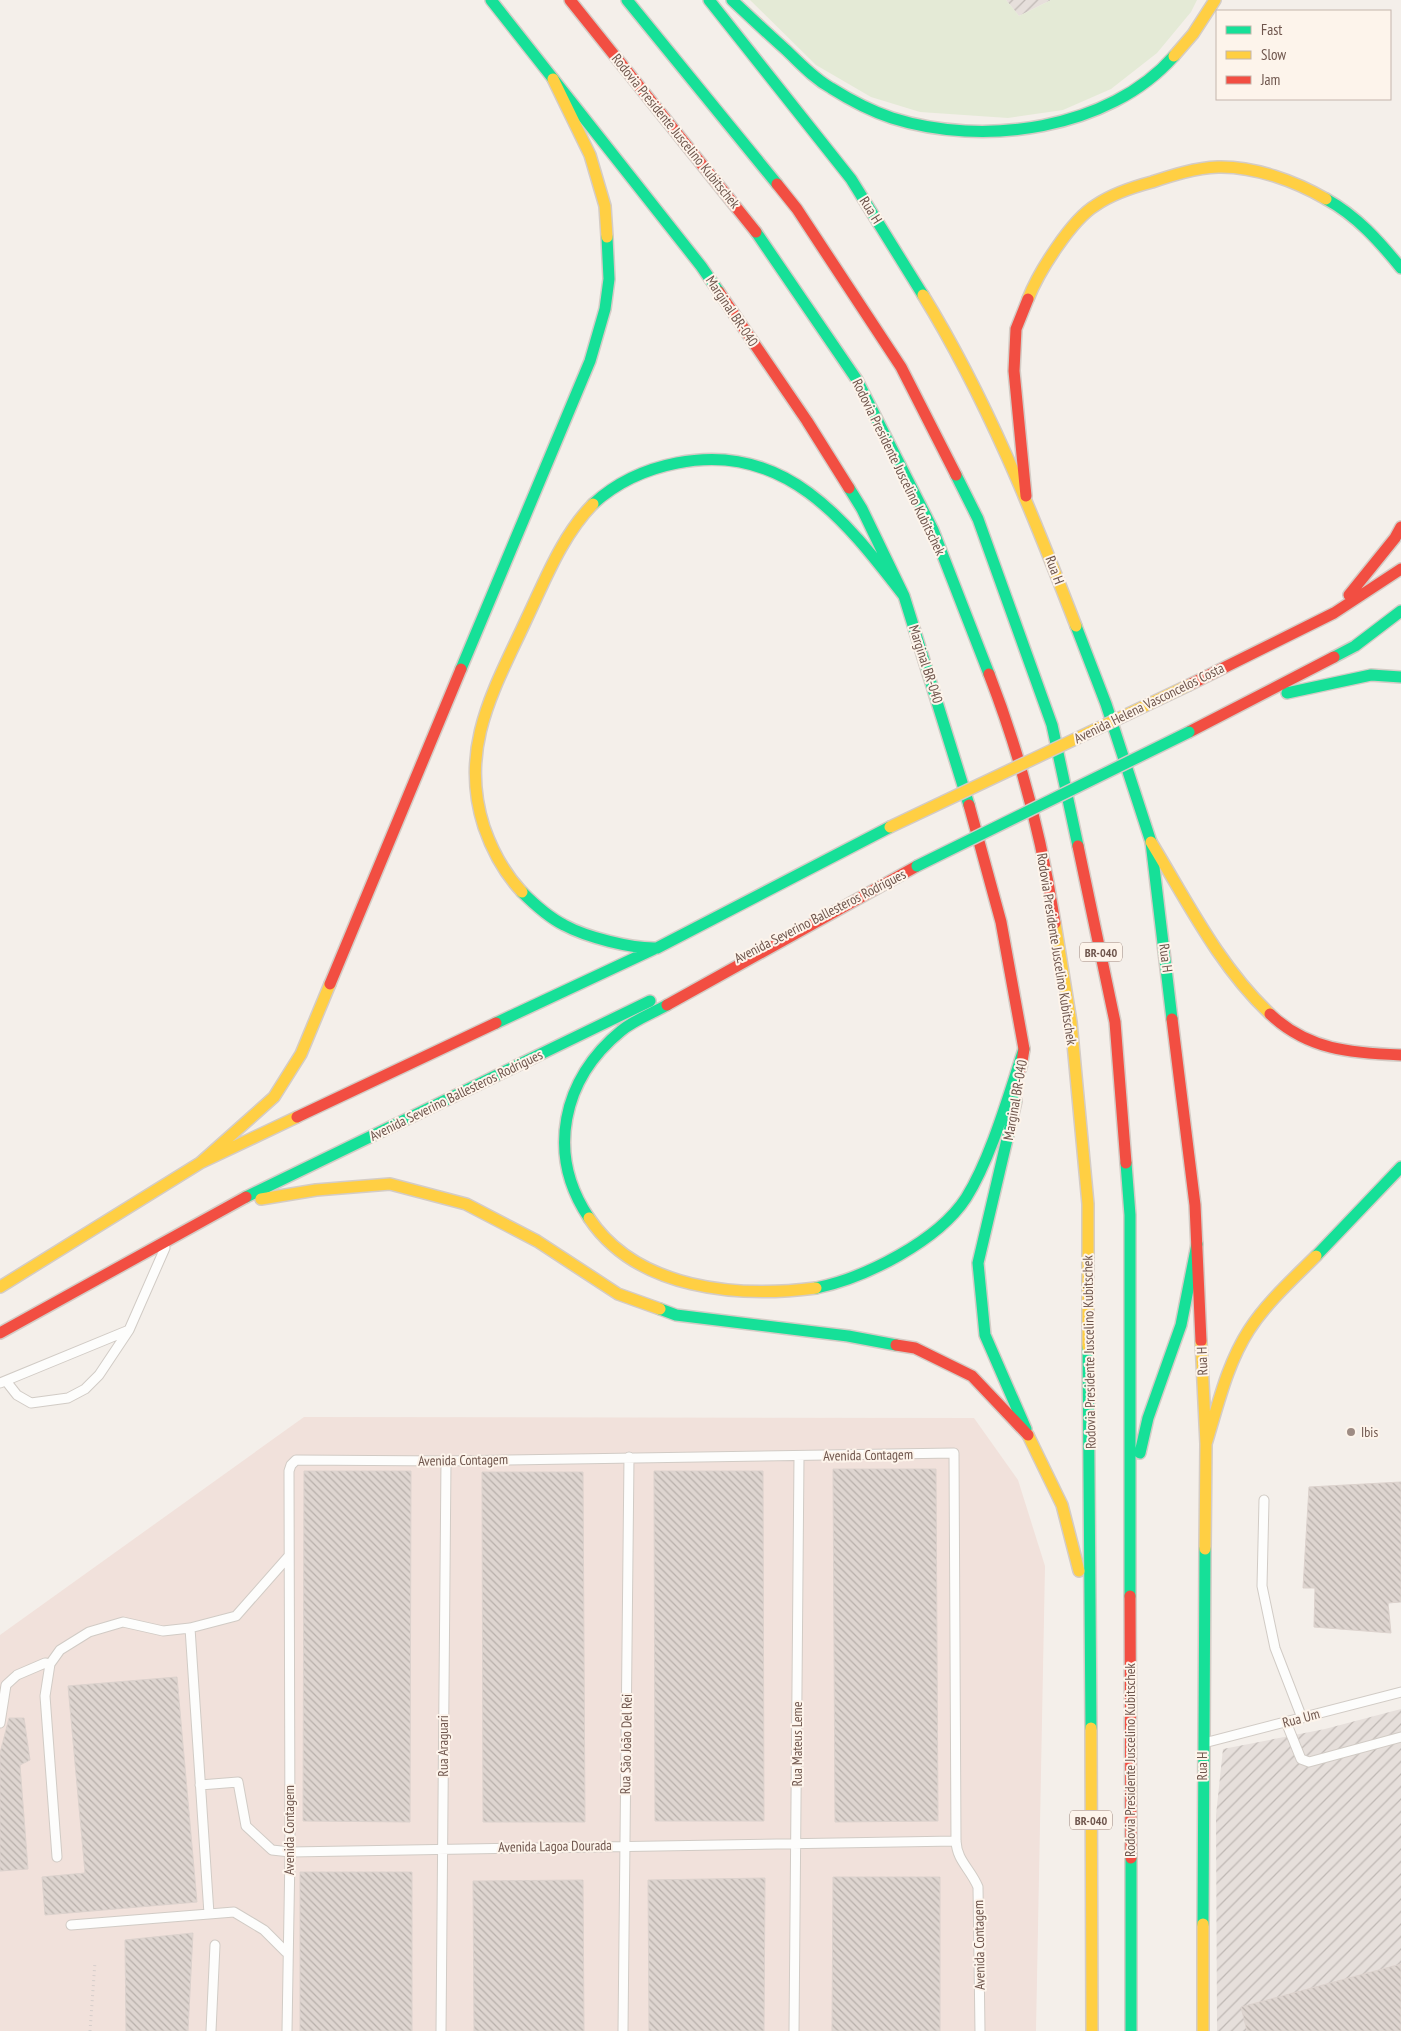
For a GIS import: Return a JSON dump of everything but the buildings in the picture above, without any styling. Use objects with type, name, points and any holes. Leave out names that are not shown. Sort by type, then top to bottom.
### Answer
[{"type":"main road","name":"Marginal BR-040","points":[[491,0],[701,266],[790,397],[862,509],[904,596],[959,767],[1002,922],[1024,1049],[1015,1109],[978,1263],[985,1335],[1028,1435]]},
{"type":"main road","name":"Rodovia Presidente Juscelino Kubitschek","points":[[570,0],[748,220],[858,380],[933,530],[1010,728],[1049,888],[1071,1022],[1088,1204],[1092,2031]]},
{"type":"main road","name":"Rodovia Presidente Juscelino Kubitschek","points":[[627,0],[796,209],[901,367],[978,519],[1052,725],[1115,1022],[1130,1215],[1130,2031]]},
{"type":"main road","name":"Rua H","points":[[709,0],[851,179],[951,341],[1026,496],[1106,704],[1151,842],[1195,1205],[1206,1444],[1202,1744],[1203,2031]]},
{"type":"main road","points":[[732,0],[818,80],[876,113],[927,127],[984,132],[1037,128],[1073,121],[1108,106],[1148,81],[1184,49],[1215,0]]},
{"type":"main road","points":[[200,1163],[274,1096],[301,1054],[590,361],[605,309],[609,280],[605,206],[590,154],[552,79]]},
{"type":"main road","points":[[1026,496],[1014,371],[1016,329],[1032,286],[1068,232],[1095,205],[1137,186],[1183,172],[1218,167],[1259,172],[1309,189],[1345,209],[1377,238],[1401,268]]},
{"type":"main road","points":[[654,949],[583,934],[559,923],[534,906],[509,878],[484,826],[476,786],[475,754],[500,679],[558,552],[575,525],[594,503],[622,482],[647,471],[674,463],[710,460],[745,462],[779,475],[809,492],[852,530],[904,596]]},
{"type":"main road","points":[[1334,613],[1395,538],[1401,527]]},
{"type":"main road","name":"Avenida Helena Vasconcelos Costa","points":[[654,949],[890,827],[1334,613],[1401,569]]},
{"type":"main road","points":[[1256,699],[1355,646],[1401,611]]},
{"type":"main road","points":[[1256,699],[1371,676],[1401,677]]},
{"type":"main road","name":"Avenida Severino Ballesteros Rodrigues","points":[[0,1333],[233,1203],[821,918],[917,866],[1256,699]]},
{"type":"main road","points":[[1151,842],[1214,944],[1258,1006],[1279,1024],[1304,1039],[1342,1050],[1401,1055]]},
{"type":"main road","points":[[821,918],[622,1030],[596,1056],[575,1089],[565,1124],[564,1152],[567,1179],[583,1210],[602,1236],[634,1260],[668,1277],[708,1287],[792,1292],[837,1284],[884,1264],[924,1239],[964,1201],[987,1154],[1024,1049]]},
{"type":"main road","points":[[0,1286],[200,1163],[654,949]]},
{"type":"main road","points":[[1206,1444],[1228,1371],[1249,1330],[1266,1308],[1401,1167]]},
{"type":"main road","points":[[233,1203],[316,1190],[390,1184],[466,1204],[537,1241],[618,1294],[676,1315],[848,1336],[916,1348],[972,1376],[1028,1435],[1062,1505],[1089,1609]]},
{"type":"main road","points":[[1129,1501],[1148,1418],[1181,1325],[1197,1244]]},
{"type":"lane","points":[[129,1330],[3,1382],[17,1396],[31,1403],[68,1398],[85,1389],[98,1375],[129,1330],[169,1238]]},
{"type":"lane","name":"Avenida Contagem","points":[[287,2031],[286,1952],[290,1852],[289,1471],[291,1465],[296,1460],[446,1461],[954,1453],[956,1841],[957,1855],[971,1870],[978,1887],[980,2031]]},
{"type":"lane","name":"Rua Mateus Leme","points":[[794,2031],[799,1456]]},
{"type":"lane","name":"Rua São João Del Rei","points":[[623,2031],[629,1457]]},
{"type":"lane","name":"Rua Araguari","points":[[441,2031],[446,1461]]},
{"type":"lane","points":[[1264,1500],[1262,1586],[1275,1648],[1302,1718]]},
{"type":"lane","points":[[57,1857],[45,1696],[50,1664],[60,1650],[89,1632],[123,1622],[163,1631],[190,1628],[236,1616],[288,1557]]},
{"type":"lane","points":[[190,1628],[209,1914]]},
{"type":"lane","points":[[0,1723],[6,1685],[17,1675],[46,1663],[50,1664]]},
{"type":"lane","name":"Rua Um","points":[[1202,1744],[1401,1692]]},
{"type":"lane","points":[[1286,1722],[1301,1759],[1309,1762],[1401,1737]]},
{"type":"lane","name":"Avenida Lagoa Dourada","points":[[200,1785],[238,1782],[246,1826],[272,1850],[290,1852],[956,1841]]},
{"type":"lane","points":[[70,1925],[234,1912],[264,1930],[286,1952]]},
{"type":"lane","points":[[211,2031],[215,1946]]},
{"type":"path","points":[[90,2031],[96,1962]]},
{"type":"shaded area","points":[[1006,0],[1051,0],[1019,16]]},
{"type":"shaded area","points":[[304,1417],[974,1418],[1018,1480],[1045,1566],[1036,2031],[0,2031],[0,1635]]},
{"type":"shaded area","points":[[1401,1709],[1401,2031],[1217,2031],[1216,1815],[1223,1749],[1325,1729]]},
{"type":"green space","points":[[750,0],[1006,0],[1019,16],[1051,0],[1197,0],[1191,12],[1157,53],[1111,89],[1063,110],[1008,118],[920,112],[871,97],[816,65]]},
{"type":"traffic: fast","points":[[491,0],[701,266],[719,292]]},
{"type":"traffic: fast","points":[[627,0],[777,184]]},
{"type":"traffic: fast","points":[[709,0],[851,179],[923,295]]},
{"type":"traffic: fast","points":[[732,0],[824,84],[876,112],[928,127],[965,131],[1004,131],[1043,126],[1080,116],[1115,101],[1147,81],[1174,56]]},
{"type":"traffic: fast","points":[[1326,199],[1358,221],[1401,268]]},
{"type":"traffic: fast","points":[[756,232],[857,380],[933,530],[989,674]]},
{"type":"traffic: fast","points":[[461,669],[590,361],[605,309],[609,279],[607,237]]},
{"type":"traffic: fast","points":[[593,504],[622,483],[643,473],[665,466],[715,459],[750,464],[781,476],[809,493],[835,515],[859,540],[904,596]]},
{"type":"traffic: fast","points":[[956,475],[978,519],[1052,725],[1078,846]]},
{"type":"traffic: fast","points":[[849,488],[862,509],[904,596],[969,805]]},
{"type":"traffic: fast","points":[[1334,657],[1355,646],[1401,611]]},
{"type":"traffic: fast","points":[[1076,626],[1106,704],[1151,842],[1172,1019]]},
{"type":"traffic: fast","points":[[1287,693],[1371,675],[1401,677]]},
{"type":"traffic: fast","points":[[917,866],[1189,732]]},
{"type":"traffic: fast","points":[[522,892],[558,922],[573,929],[597,938],[635,947],[657,948],[890,827]]},
{"type":"traffic: fast","points":[[496,1023],[654,949]]},
{"type":"traffic: fast","points":[[246,1197],[650,1001]]},
{"type":"traffic: fast","points":[[589,1218],[576,1194],[568,1169],[565,1143],[567,1118],[574,1094],[585,1071],[601,1050],[626,1027],[667,1005]]},
{"type":"traffic: fast","points":[[816,1288],[856,1276],[899,1255],[938,1229],[954,1214],[966,1198],[984,1164],[1024,1049]]},
{"type":"traffic: fast","points":[[1016,1101],[978,1263],[985,1335],[1026,1429]]},
{"type":"traffic: fast","points":[[1126,1163],[1130,1215],[1130,1596]]},
{"type":"traffic: fast","points":[[1316,1256],[1401,1167]]},
{"type":"traffic: fast","points":[[1140,1453],[1148,1418],[1181,1325],[1197,1244]]},
{"type":"traffic: fast","points":[[660,1309],[676,1315],[848,1336],[896,1345]]},
{"type":"traffic: fast","points":[[1088,1347],[1091,1728]]},
{"type":"traffic: fast","points":[[1203,1924],[1205,1549]]},
{"type":"traffic: fast","points":[[1131,1858],[1131,2031]]},
{"type":"traffic: slow","points":[[1174,56],[1193,34],[1215,0]]},
{"type":"traffic: slow","points":[[553,79],[590,155],[605,206],[607,237]]},
{"type":"traffic: slow","points":[[1028,299],[1047,262],[1076,222],[1102,201],[1130,189],[1193,170],[1232,167],[1274,176],[1301,186],[1326,199]]},
{"type":"traffic: slow","points":[[923,295],[946,334],[988,415],[1043,541],[1076,626]]},
{"type":"traffic: slow","points":[[522,892],[500,861],[484,827],[477,798],[475,770],[478,744],[492,694],[548,573],[572,530],[593,504]]},
{"type":"traffic: slow","points":[[890,827],[1189,685]]},
{"type":"traffic: slow","points":[[1151,842],[1219,954],[1270,1014]]},
{"type":"traffic: slow","points":[[1055,923],[1071,1022],[1088,1204],[1088,1347]]},
{"type":"traffic: slow","points":[[200,1163],[274,1097],[301,1054],[330,984]]},
{"type":"traffic: slow","points":[[0,1287],[200,1163],[297,1117]]},
{"type":"traffic: slow","points":[[261,1199],[316,1190],[390,1184],[466,1204],[537,1241],[618,1294],[660,1309]]},
{"type":"traffic: slow","points":[[589,1218],[609,1242],[634,1261],[661,1274],[691,1284],[754,1291],[786,1291],[816,1288]]},
{"type":"traffic: slow","points":[[1206,1444],[1224,1385],[1241,1343],[1264,1310],[1316,1256]]},
{"type":"traffic: slow","points":[[1201,1341],[1206,1444],[1205,1549]]},
{"type":"traffic: slow","points":[[1028,1435],[1062,1505],[1079,1571]]},
{"type":"traffic: slow","points":[[1091,1728],[1092,2031]]},
{"type":"traffic: slow","points":[[1203,1924],[1203,2031]]},
{"type":"traffic: jam","points":[[570,0],[756,232]]},
{"type":"traffic: jam","points":[[777,184],[797,209],[901,367],[956,475]]},
{"type":"traffic: jam","points":[[719,292],[807,421],[849,488]]},
{"type":"traffic: jam","points":[[1026,496],[1014,371],[1016,329],[1028,299]]},
{"type":"traffic: jam","points":[[1349,595],[1395,538],[1401,527]]},
{"type":"traffic: jam","points":[[1189,685],[1334,613],[1401,569]]},
{"type":"traffic: jam","points":[[1189,732],[1334,657]]},
{"type":"traffic: jam","points":[[330,984],[461,669]]},
{"type":"traffic: jam","points":[[989,674],[1011,735],[1029,797],[1044,860],[1055,923]]},
{"type":"traffic: jam","points":[[969,805],[1001,922],[1024,1049],[1021,1068]]},
{"type":"traffic: jam","points":[[1078,846],[1115,1022],[1126,1163]]},
{"type":"traffic: jam","points":[[667,1005],[917,866]]},
{"type":"traffic: jam","points":[[1270,1014],[1284,1026],[1315,1042],[1348,1051],[1401,1055]]},
{"type":"traffic: jam","points":[[1172,1019],[1195,1205],[1201,1341]]},
{"type":"traffic: jam","points":[[297,1117],[496,1023]]},
{"type":"traffic: jam","points":[[0,1333],[246,1197]]},
{"type":"traffic: jam","points":[[896,1345],[915,1348],[972,1376],[1028,1435]]},
{"type":"traffic: jam","points":[[1130,1596],[1131,1858]]},
{"type":"place","name":"Ibis","points":[[1351,1432]]}]
